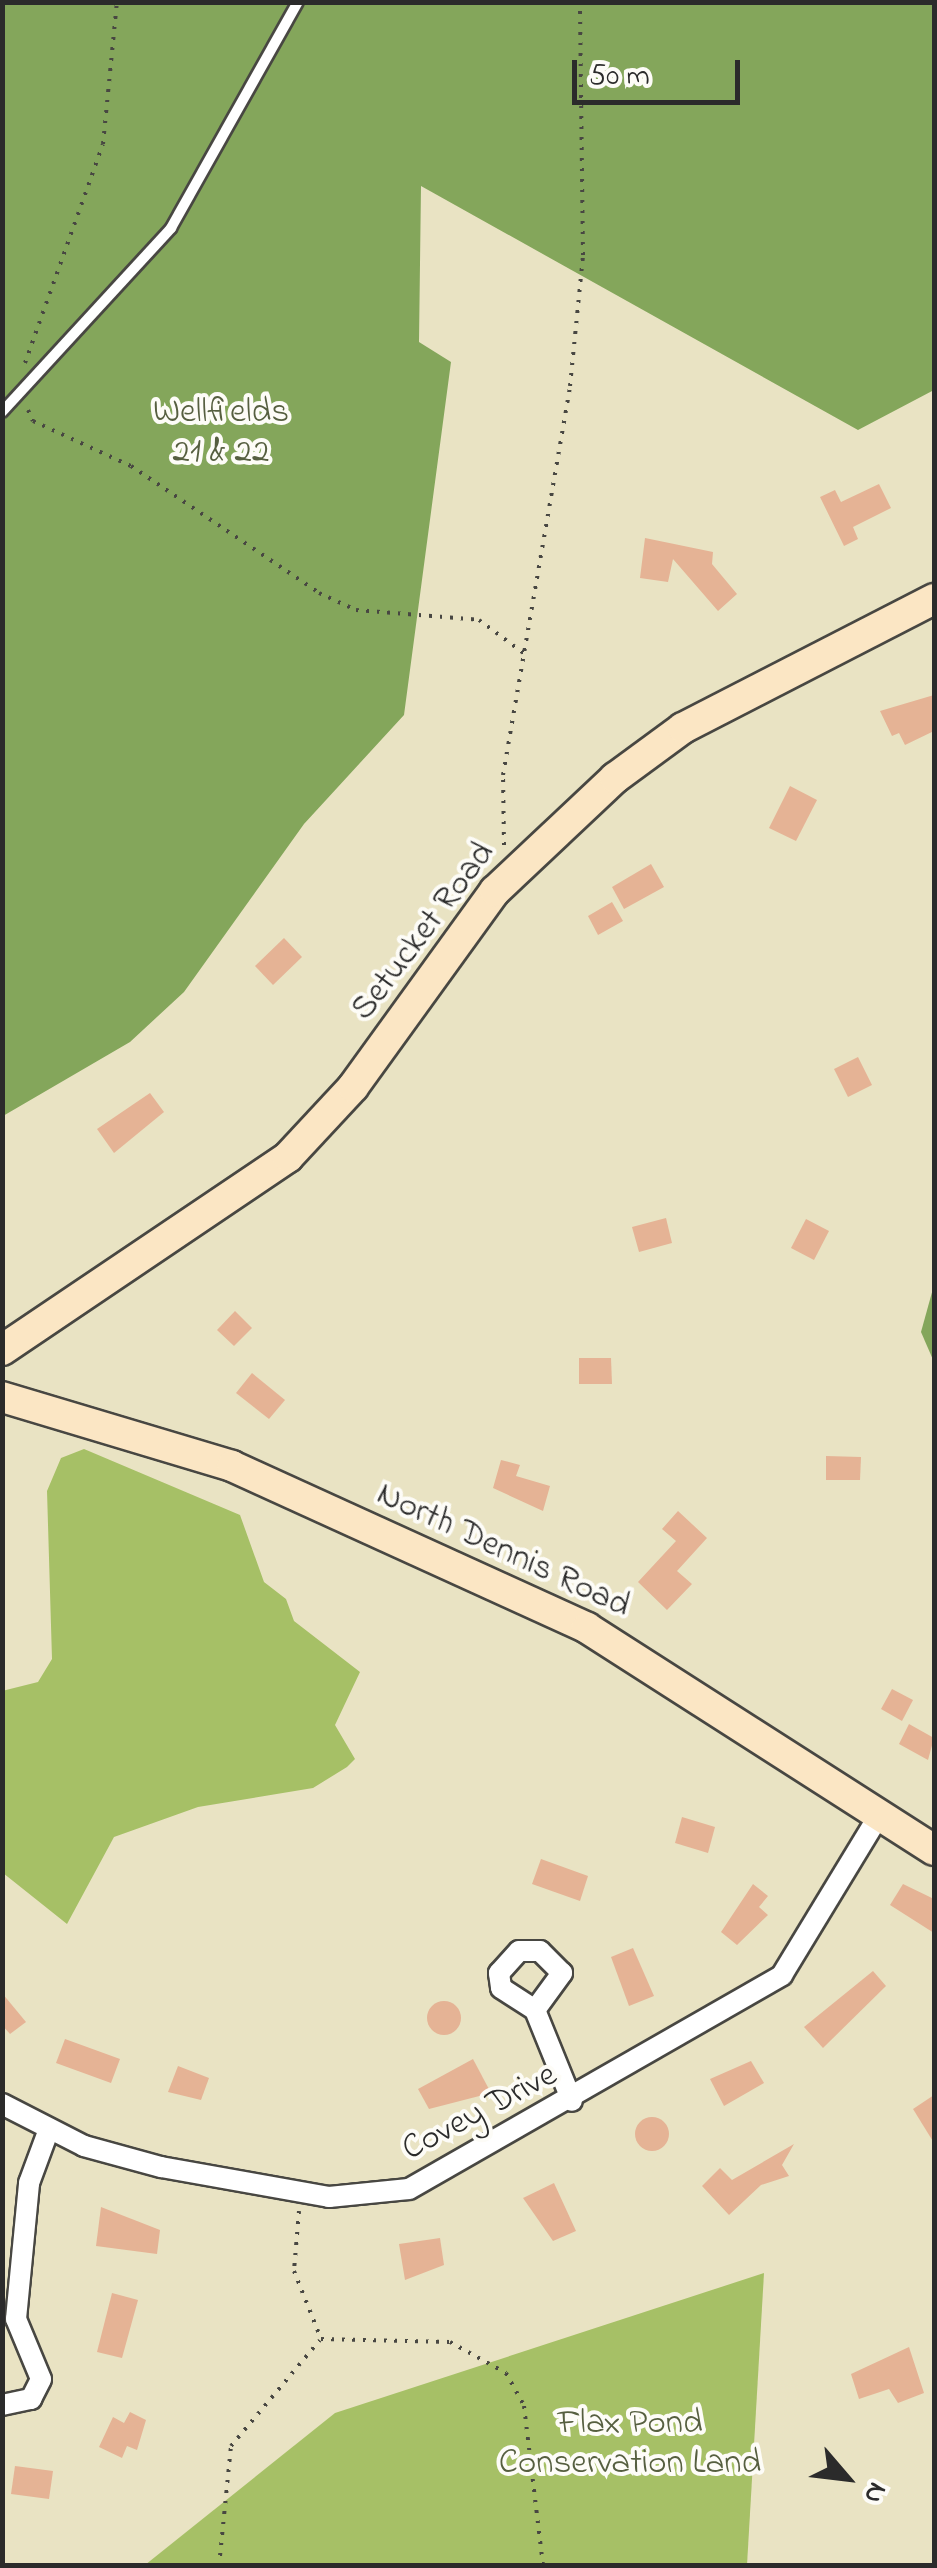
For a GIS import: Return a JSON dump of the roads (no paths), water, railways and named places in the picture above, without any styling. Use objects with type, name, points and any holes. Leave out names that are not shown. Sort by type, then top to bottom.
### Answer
[{"type":"main road","name":"Setucket Road","points":[[2,1350],[288,1157],[360,1078],[512,873],[684,728],[934,600]]},
{"type":"main road","name":"North Dennis Road","points":[[2,1398],[232,1466],[586,1628],[934,1850]]},
{"type":"street","name":"Covey Drive","points":[[2,2104],[116,2158],[302,2193],[409,2189],[572,2101],[782,1976],[880,1814]]},
{"type":"street","points":[[535,2010],[572,2101]]},
{"type":"street","points":[[2,2405],[30,2399],[42,2379],[9,2337],[29,2183],[49,2129]]},
{"type":"lane","points":[[2,412],[171,228],[298,2]]},
{"type":"park label","name":"Wellfields 21 & 22","points":[[221,433]]},
{"type":"park label","name":"Flax Pond Conservation Land","points":[[630,2444]]}]
